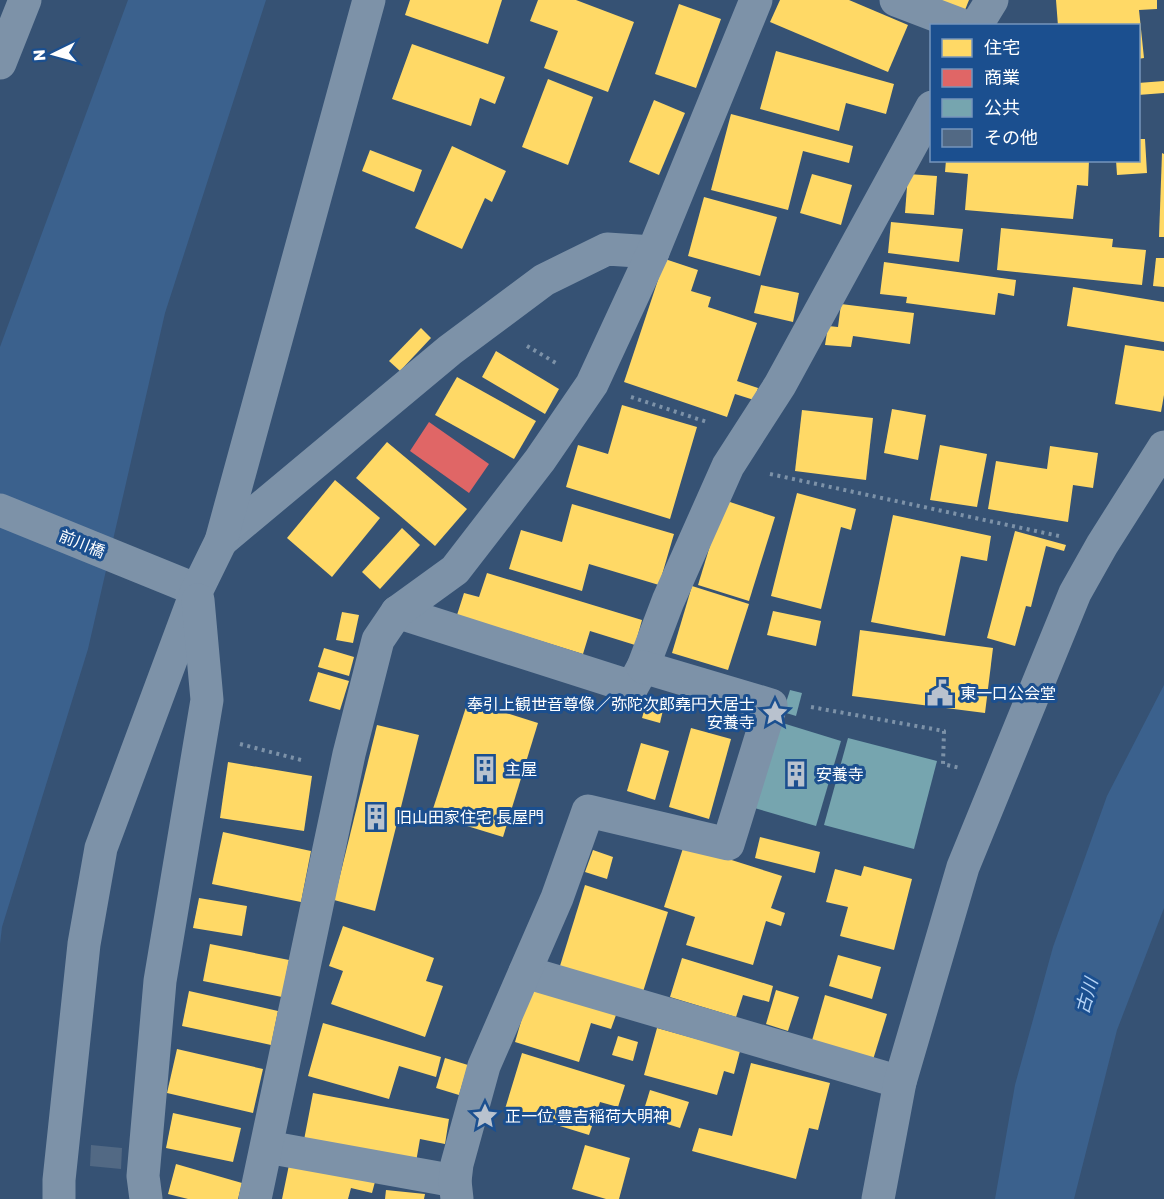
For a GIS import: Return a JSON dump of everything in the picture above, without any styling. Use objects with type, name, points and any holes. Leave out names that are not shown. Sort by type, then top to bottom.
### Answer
[{"type":"street","points":[[0,63],[25,0]]},
{"type":"street","points":[[59,1199],[59,1180],[84,944],[101,848],[197,590],[220,541],[369,0]]},
{"type":"street","points":[[255,1199],[349,754],[378,640],[396,612],[455,570],[540,460],[592,384],[653,252],[756,0]]},
{"type":"street","points":[[896,0],[959,24]]},
{"type":"street","points":[[977,24],[992,0]]},
{"type":"street","points":[[638,677],[668,601],[728,466],[780,385],[930,111]]},
{"type":"street","points":[[220,541],[450,350],[544,280],[607,249],[653,252]]},
{"type":"street","points":[[878,1199],[900,1082],[963,867],[1076,593],[1102,545],[1164,447]]},
{"type":"street","name":"前川橋","points":[[0,510],[197,590]]},
{"type":"street","points":[[146,1199],[143,1176],[160,981],[207,700],[197,590]]},
{"type":"street","points":[[267,1147],[456,1190],[456,1164],[484,1066],[557,898],[588,811],[728,844],[771,705],[638,677],[396,612]]},
{"type":"street","points":[[525,972],[900,1082]]},
{"type":"path","points":[[728,466],[1102,545]]},
{"type":"path","points":[[810,707],[944,731],[944,747]]},
{"type":"path","points":[[282,756],[299,760]]},
{"type":"water","points":[[128,0],[266,0],[165,313],[88,649],[2,927],[0,944],[0,347]]},
{"type":"water","name":"古川","points":[[1164,685],[1164,908],[1117,1030],[1074,1199],[995,1199],[1015,1085],[1053,947],[1107,796]]},
{"type":"building: 住宅","points":[[410,0],[502,0],[488,44],[405,15]]},
{"type":"building: 住宅","points":[[538,0],[576,0],[634,22],[608,92],[544,68],[558,31],[530,21]]},
{"type":"building: 住宅","points":[[780,0],[849,0],[908,25],[888,72],[770,22]]},
{"type":"building: 住宅","points":[[925,0],[969,0],[963,15]]},
{"type":"building: 住宅","points":[[1056,0],[1157,0],[1157,9],[1139,10],[1144,58],[1140,59],[1140,24],[1058,24]]},
{"type":"building: 住宅","points":[[679,4],[721,19],[696,88],[655,74]]},
{"type":"building: 住宅","points":[[412,44],[505,77],[495,104],[480,98],[471,126],[392,99]]},
{"type":"building: 住宅","points":[[776,51],[894,84],[886,114],[846,103],[839,131],[760,109]]},
{"type":"building: 住宅","points":[[548,79],[593,97],[568,165],[522,147]]},
{"type":"building: 住宅","points":[[1164,81],[1164,93],[1140,95],[1140,83]]},
{"type":"building: 住宅","points":[[654,100],[685,113],[659,175],[629,162]]},
{"type":"building: 住宅","points":[[731,114],[853,146],[849,163],[803,151],[788,210],[711,190]]},
{"type":"building: 住宅","points":[[1140,139],[1145,139],[1147,173],[1117,175],[1116,162],[1140,162]]},
{"type":"building: 住宅","points":[[452,146],[506,171],[492,202],[485,198],[462,249],[415,228]]},
{"type":"building: 住宅","points":[[370,150],[422,170],[414,192],[362,171]]},
{"type":"building: 住宅","points":[[1162,153],[1164,154],[1164,237],[1159,237]]},
{"type":"building: 住宅","points":[[946,162],[1089,162],[1088,186],[1077,185],[1073,219],[965,210],[968,174],[945,172]]},
{"type":"building: 住宅","points":[[812,174],[852,185],[841,225],[800,213]]},
{"type":"building: 住宅","points":[[908,174],[937,176],[934,215],[905,213]]},
{"type":"building: 住宅","points":[[704,197],[777,217],[760,276],[688,256]]},
{"type":"building: 住宅","points":[[891,222],[963,229],[959,262],[888,253]]},
{"type":"building: 住宅","points":[[1001,228],[1113,239],[1112,247],[1146,250],[1142,285],[997,270]]},
{"type":"building: 住宅","points":[[1156,258],[1164,258],[1164,287],[1153,286]]},
{"type":"building: 住宅","points":[[665,259],[698,270],[691,291],[711,297],[708,307],[757,323],[737,381],[758,388],[754,400],[735,394],[727,417],[624,382]]},
{"type":"building: 住宅","points":[[884,262],[1016,280],[1014,296],[998,293],[995,315],[906,303],[907,297],[880,294]]},
{"type":"building: 住宅","points":[[761,285],[799,293],[793,322],[754,313]]},
{"type":"building: 住宅","points":[[1073,287],[1164,302],[1164,342],[1067,326]]},
{"type":"building: 住宅","points":[[841,304],[914,313],[910,344],[853,336],[851,347],[825,345],[828,326],[838,327]]},
{"type":"building: 住宅","points":[[421,328],[431,338],[400,371],[389,361]]},
{"type":"building: 住宅","points":[[1125,345],[1164,351],[1164,395],[1161,412],[1115,404]]},
{"type":"building: 住宅","points":[[496,351],[559,389],[545,414],[482,377]]},
{"type":"building: 住宅","points":[[457,377],[536,421],[514,459],[435,415]]},
{"type":"building: 住宅","points":[[622,405],[697,427],[670,519],[566,487],[578,445],[608,454]]},
{"type":"building: 住宅","points":[[892,409],[926,415],[918,460],[884,453]]},
{"type":"building: 住宅","points":[[802,410],[873,418],[866,480],[795,471]]},
{"type":"building: 住宅","points":[[387,442],[467,509],[435,546],[356,478]]},
{"type":"building: 住宅","points":[[940,445],[987,454],[977,507],[930,500]]},
{"type":"building: 住宅","points":[[1050,446],[1098,453],[1093,488],[1073,485],[1068,522],[988,509],[996,461],[1047,469]]},
{"type":"building: 住宅","points":[[335,480],[380,518],[332,577],[287,538]]},
{"type":"building: 住宅","points":[[797,493],[856,509],[851,530],[841,527],[821,609],[771,596]]},
{"type":"building: 住宅","points":[[724,500],[775,517],[749,601],[698,585]]},
{"type":"building: 住宅","points":[[572,504],[674,534],[659,585],[589,564],[582,591],[509,569],[521,530],[562,542]]},
{"type":"building: 住宅","points":[[893,515],[991,536],[987,561],[961,556],[945,636],[871,622]]},
{"type":"building: 住宅","points":[[402,528],[420,545],[380,589],[362,572]]},
{"type":"building: 住宅","points":[[1015,531],[1066,545],[1064,551],[1046,546],[1031,607],[1026,606],[1015,646],[987,638]]},
{"type":"building: 住宅","points":[[487,573],[642,620],[635,645],[590,631],[583,654],[457,615],[464,593],[479,597]]},
{"type":"building: 住宅","points":[[692,586],[749,604],[728,670],[672,653]]},
{"type":"building: 住宅","points":[[773,611],[821,621],[816,646],[767,635]]},
{"type":"building: 住宅","points":[[342,612],[359,615],[353,643],[336,640]]},
{"type":"building: 住宅","points":[[860,630],[993,648],[985,713],[852,696]]},
{"type":"building: 住宅","points":[[324,648],[354,657],[349,676],[318,667]]},
{"type":"building: 住宅","points":[[318,672],[349,681],[340,710],[309,701]]},
{"type":"building: 住宅","name":"主屋","points":[[468,701],[538,723],[503,837],[431,815]]},
{"type":"building: 住宅","points":[[646,704],[663,710],[660,723],[642,718]]},
{"type":"building: 住宅","name":"旧山田家住宅 長屋門","points":[[377,725],[419,735],[375,911],[334,900]]},
{"type":"building: 住宅","points":[[691,728],[731,739],[709,819],[669,807]]},
{"type":"building: 住宅","points":[[641,743],[669,751],[655,800],[627,791]]},
{"type":"building: 住宅","points":[[228,762],[312,776],[304,831],[220,818]]},
{"type":"building: 住宅","points":[[223,832],[311,851],[301,902],[212,884]]},
{"type":"building: 住宅","points":[[760,837],[820,852],[815,873],[755,858]]},
{"type":"building: 住宅","points":[[684,845],[782,876],[771,908],[785,913],[781,926],[766,921],[753,965],[686,945],[695,917],[664,907]]},
{"type":"building: 住宅","points":[[593,850],[613,857],[607,879],[585,872]]},
{"type":"building: 住宅","points":[[864,866],[912,879],[894,950],[840,936],[848,907],[826,902],[835,869],[861,876]]},
{"type":"building: 住宅","points":[[585,885],[668,912],[642,995],[559,969]]},
{"type":"building: 住宅","points":[[199,898],[247,906],[242,936],[193,928]]},
{"type":"building: 住宅","points":[[343,926],[434,958],[426,981],[443,986],[425,1037],[331,1004],[343,971],[329,966]]},
{"type":"building: 住宅","points":[[210,944],[289,960],[282,997],[203,981]]},
{"type":"building: 住宅","points":[[838,955],[881,967],[872,999],[829,986]]},
{"type":"building: 住宅","points":[[682,958],[773,986],[769,1002],[743,995],[736,1017],[670,997]]},
{"type":"building: 住宅","points":[[531,988],[616,1015],[611,1029],[591,1023],[579,1062],[515,1042]]},
{"type":"building: 住宅","points":[[776,990],[799,997],[788,1031],[766,1024]]},
{"type":"building: 住宅","points":[[189,991],[278,1011],[271,1045],[182,1026]]},
{"type":"building: 住宅","points":[[825,995],[887,1014],[872,1063],[811,1044]]},
{"type":"building: 住宅","points":[[323,1023],[441,1057],[436,1077],[399,1066],[389,1099],[308,1076]]},
{"type":"building: 住宅","points":[[657,1028],[740,1051],[734,1074],[724,1071],[717,1095],[644,1075]]},
{"type":"building: 住宅","points":[[618,1036],[638,1042],[633,1061],[612,1055]]},
{"type":"building: 住宅","points":[[177,1049],[263,1069],[253,1113],[167,1093]]},
{"type":"building: 住宅","points":[[522,1053],[625,1085],[618,1107],[600,1102],[589,1135],[505,1109]]},
{"type":"building: 住宅","points":[[445,1058],[468,1065],[459,1095],[436,1088]]},
{"type":"building: 住宅","points":[[751,1063],[830,1083],[818,1130],[809,1128],[796,1179],[692,1151],[699,1128],[732,1136]]},
{"type":"building: 住宅","points":[[650,1090],[689,1102],[680,1128],[642,1116]]},
{"type":"building: 住宅","points":[[313,1093],[449,1119],[445,1144],[420,1139],[416,1162],[304,1140]]},
{"type":"building: 住宅","points":[[173,1113],[241,1128],[233,1162],[166,1148]]},
{"type":"building: 住宅","points":[[585,1145],[630,1158],[619,1199],[606,1199],[572,1189]]},
{"type":"building: 住宅","points":[[290,1160],[376,1178],[372,1193],[351,1188],[348,1199],[282,1199]]},
{"type":"building: 住宅","points":[[176,1164],[242,1183],[238,1199],[188,1199],[168,1194]]},
{"type":"building: 住宅","points":[[386,1190],[425,1194],[424,1199],[385,1199]]},
{"type":"building: 商業","points":[[429,422],[489,464],[469,493],[410,451]]},
{"type":"building: 公共","points":[[790,690],[802,693],[796,716],[783,712]]},
{"type":"building: 公共","name":"安養寺","points":[[776,721],[841,741],[816,826],[751,807]]},
{"type":"building: 公共","points":[[848,738],[937,761],[914,849],[824,825]]},
{"type":"building: その他","points":[[91,1145],[122,1148],[121,1169],[90,1166]]},
{"type":"place","name":"東一口公会堂","points":[[940,693]]},
{"type":"place","name":"奉引上観世音尊像／弥陀次郎堯円大居士 安養寺","points":[[775,713]]},
{"type":"place","name":"主屋","points":[[485,769]]},
{"type":"place","name":"安養寺","points":[[796,774]]},
{"type":"place","name":"旧山田家住宅 長屋門","points":[[376,817]]},
{"type":"place","name":"正一位 豊吉稲荷大明神","points":[[485,1116]]}]
